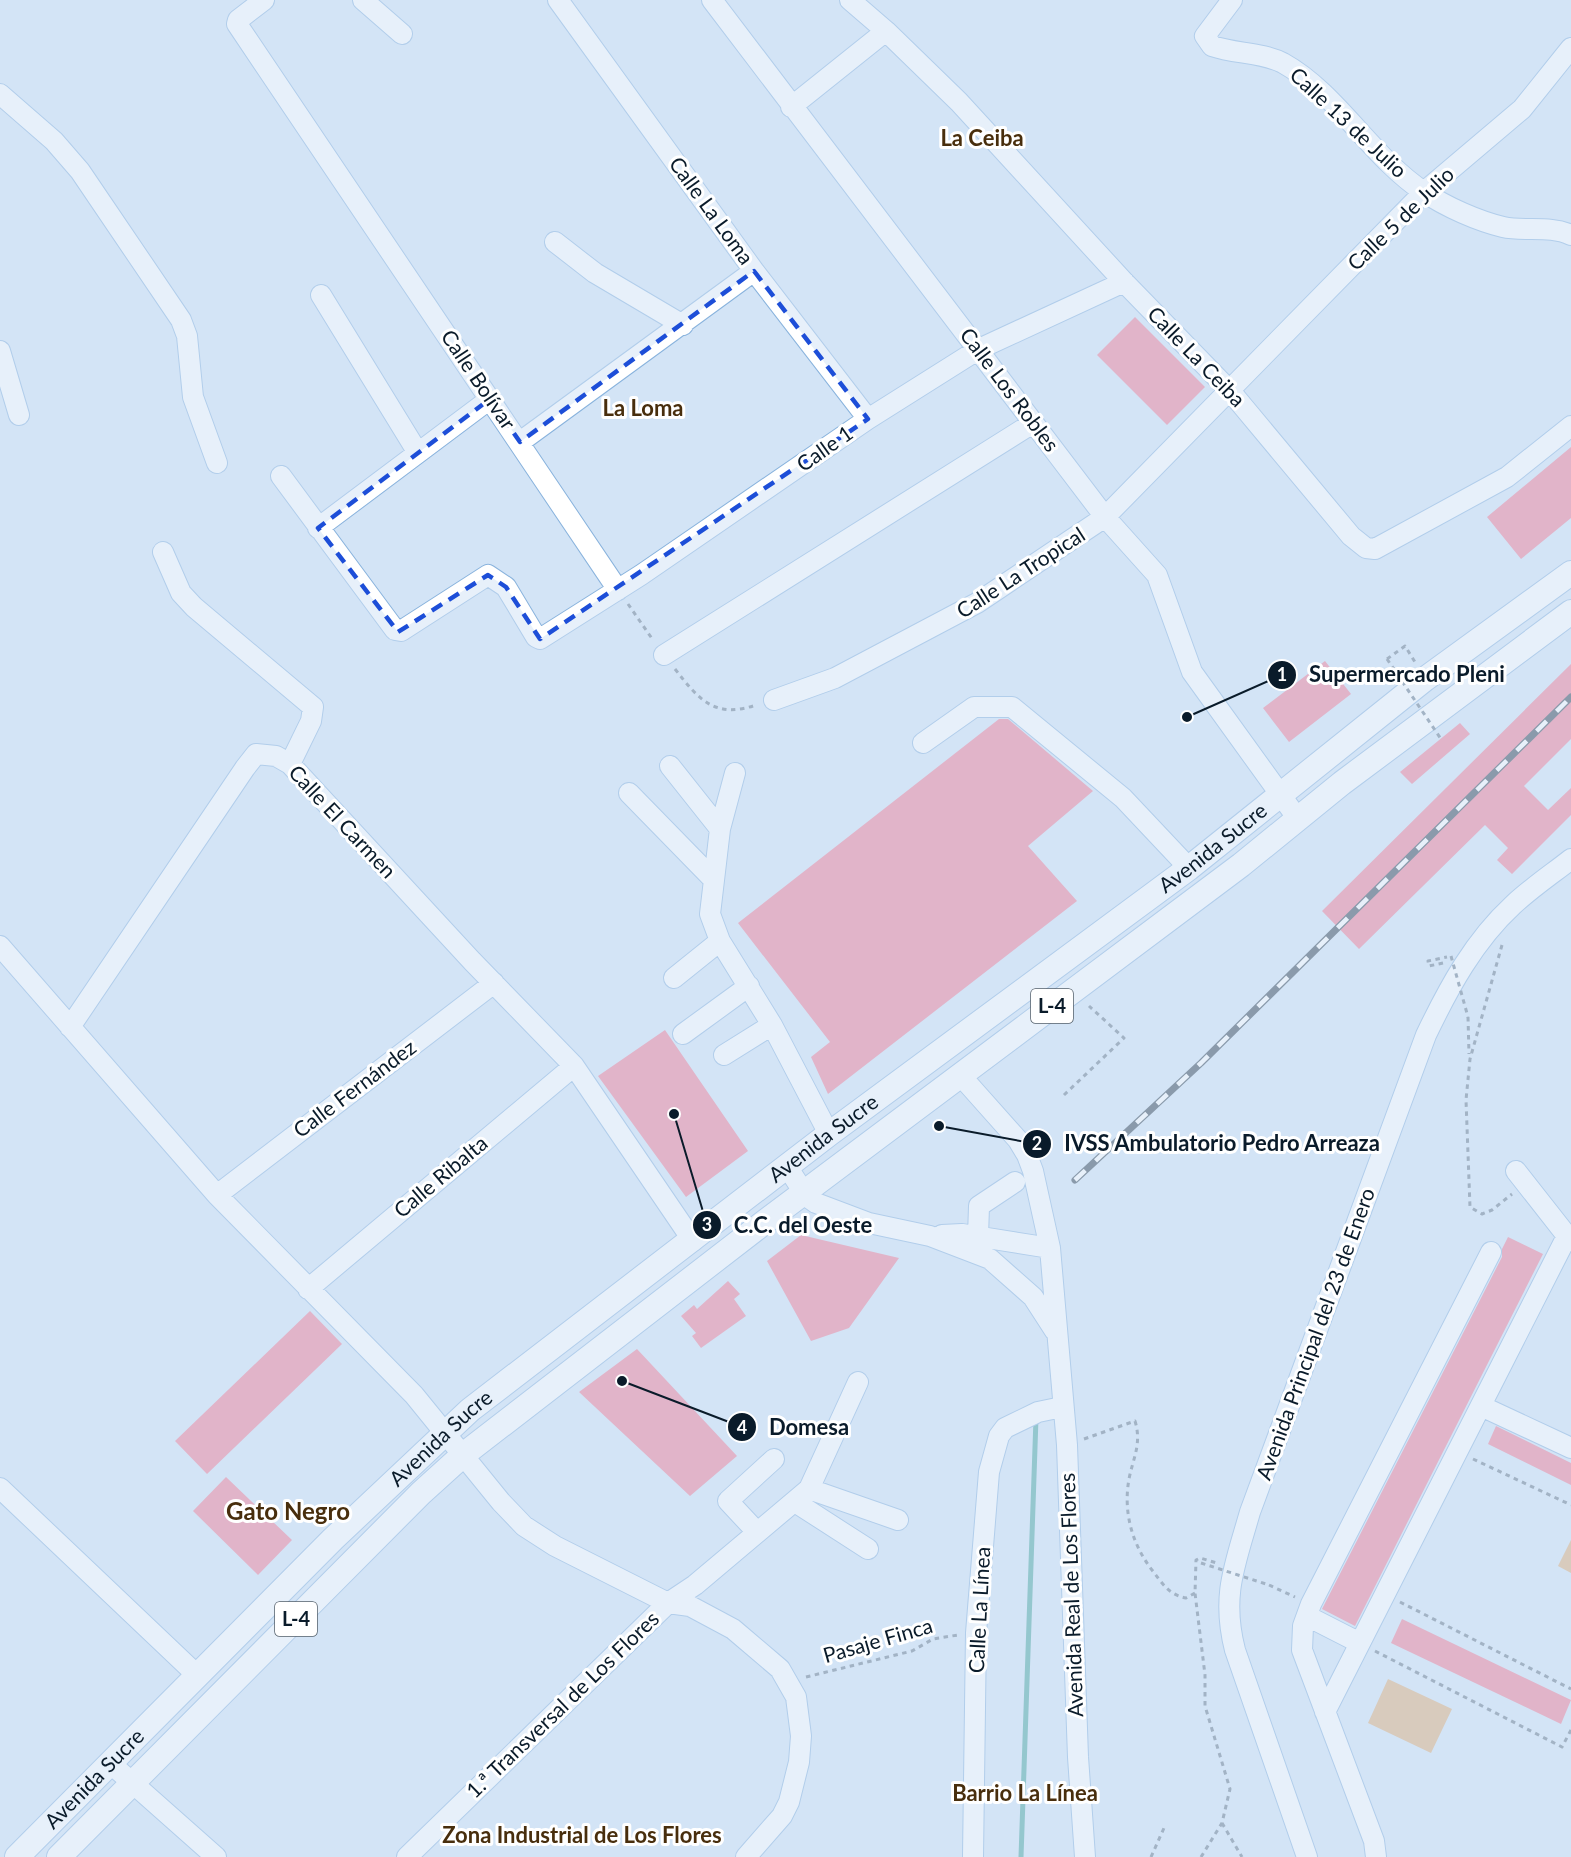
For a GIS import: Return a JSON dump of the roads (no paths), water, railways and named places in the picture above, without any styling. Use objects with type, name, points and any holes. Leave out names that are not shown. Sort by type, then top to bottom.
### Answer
[{"type":"main road","name":"Avenida Sucre","points":[[17,1857],[443,1433],[829,1134],[1189,868],[1425,678],[1571,573]]},
{"type":"main road","name":"Avenida Sucre","points":[[59,1857],[421,1493],[463,1455],[804,1192],[961,1076],[1571,612]]},
{"type":"street","name":"Calle Bolívar","points":[[264,0],[238,20],[237,24],[618,590]]},
{"type":"street","points":[[363,0],[402,34]]},
{"type":"street","name":"Calle La Loma","points":[[558,0],[754,271],[868,419]]},
{"type":"street","name":"Calle Los Robles","points":[[712,0],[791,107],[979,349],[1105,517],[1157,575],[1192,672],[1298,819]]},
{"type":"street","name":"Calle La Ceiba","points":[[850,0],[886,31],[959,102],[1124,282],[1231,392],[1351,536],[1366,548],[1375,549],[1508,477],[1571,426]]},
{"type":"street","name":"Calle 13 de Julio","points":[[1232,0],[1205,36],[1208,43],[1221,49],[1271,58],[1285,64],[1319,90],[1370,147],[1424,192],[1477,218],[1503,227],[1547,229],[1571,234]]},
{"type":"street","points":[[791,107],[886,31]]},
{"type":"street","name":"Calle 5 de Julio","points":[[1231,392],[1424,192],[1522,109],[1567,61]]},
{"type":"street","points":[[0,94],[54,141],[80,171],[181,320],[187,336],[193,397],[217,463]]},
{"type":"street","points":[[555,242],[595,273],[683,325]]},
{"type":"street","points":[[520,442],[754,271]]},
{"type":"street","name":"Calle 1","points":[[318,528],[398,632],[488,575],[506,587],[540,639],[618,590],[868,419],[979,349],[1124,282]]},
{"type":"street","points":[[321,295],[418,453]]},
{"type":"street","points":[[0,351],[19,414]]},
{"type":"street","name":"Calle La Tropical","points":[[774,700],[835,678],[977,603],[1105,517],[1231,392]]},
{"type":"street","points":[[281,476],[318,528],[490,399]]},
{"type":"street","points":[[664,656],[1033,423]]},
{"type":"street","points":[[163,552],[182,592],[194,607],[313,707],[311,721],[290,764]]},
{"type":"street","points":[[923,743],[974,706],[1012,707],[1123,798],[1189,868]]},
{"type":"street","name":"Calle El Carmen","points":[[70,1027],[256,754],[276,756],[290,764],[574,1066],[693,1241]]},
{"type":"street","points":[[670,766],[720,829]]},
{"type":"street","points":[[735,773],[720,829],[710,914],[720,941],[772,1025],[829,1134]]},
{"type":"street","points":[[629,793],[714,880]]},
{"type":"street","name":"Avenida Principal del 23 de Enero","points":[[1307,1857],[1244,1678],[1229,1625],[1229,1585],[1250,1512],[1426,1035],[1447,990],[1494,924],[1514,903],[1571,859]]},
{"type":"street","points":[[674,978],[720,941]]},
{"type":"street","points":[[0,946],[217,1195],[414,1395],[443,1433],[524,1526],[540,1537],[668,1603],[690,1606],[733,1629],[764,1653],[790,1682],[799,1713],[799,1762],[795,1782],[782,1816],[746,1857]]},
{"type":"street","name":"Calle Fernández","points":[[217,1195],[494,983]]},
{"type":"street","points":[[683,1034],[749,986]]},
{"type":"street","points":[[723,1055],[772,1025]]},
{"type":"street","name":"Calle Ribalta","points":[[309,1289],[574,1066]]},
{"type":"street","name":"Avenida Real de Los Flores","points":[[961,1076],[1018,1140],[1026,1155],[1033,1171],[1050,1257],[1067,1445],[1078,1757],[1086,1857]]},
{"type":"street","name":"Avenida Real de Los Flores","points":[[788,1168],[804,1192],[816,1203],[869,1223],[930,1236],[990,1259],[1033,1297],[1056,1334]]},
{"type":"street","points":[[1325,1712],[1569,1239],[1521,1177]]},
{"type":"street","points":[[978,1238],[980,1206],[1015,1182]]},
{"type":"street","name":"Avenida Real de Los Flores","points":[[930,1236],[962,1234],[1050,1257]]},
{"type":"street","points":[[1390,1857],[1375,1849],[1302,1650],[1301,1638],[1309,1610],[1491,1252]]},
{"type":"street","points":[[1006,1271],[1025,1277],[1050,1257]]},
{"type":"street","points":[[802,1496],[858,1382]]},
{"type":"street","points":[[1481,1406],[1571,1448]]},
{"type":"street","name":"Calle La Línea","points":[[973,1857],[976,1633],[989,1472],[999,1436],[1010,1423],[1038,1412],[1062,1407]]},
{"type":"street","points":[[756,1531],[728,1502],[774,1459]]},
{"type":"street","points":[[0,1488],[198,1676]]},
{"type":"street","points":[[802,1496],[898,1520]]},
{"type":"street","points":[[802,1496],[868,1549]]},
{"type":"street","name":"1.ª Transversal de Los Flores","points":[[407,1857],[668,1603],[695,1585],[756,1531],[802,1496]]},
{"type":"street","points":[[1309,1610],[1360,1643]]},
{"type":"street","points":[[110,1763],[132,1785],[216,1857]]},
{"type":"waterway","points":[[1021,1857],[1036,1418]]},
{"type":"railway","points":[[1075,1180],[1201,1063],[1571,697]]},
{"type":"place","name":"Supermercado Pleni","points":[[1187,717]]},
{"type":"place","name":"C.C. del Oeste","points":[[674,1114]]},
{"type":"place","name":"IVSS Ambulatorio Pedro Arreaza","points":[[939,1126]]},
{"type":"place","name":"Domesa","points":[[622,1381]]},
{"type":"district","name":"La Ceiba","points":[[982,138]]},
{"type":"district","name":"La Loma","points":[[643,408]]},
{"type":"district","name":"Gato Negro","points":[[288,1512]]},
{"type":"district","name":"Barrio La Línea","points":[[1025,1793]]},
{"type":"district","name":"Zona Industrial de Los Flores","points":[[582,1835]]}]
